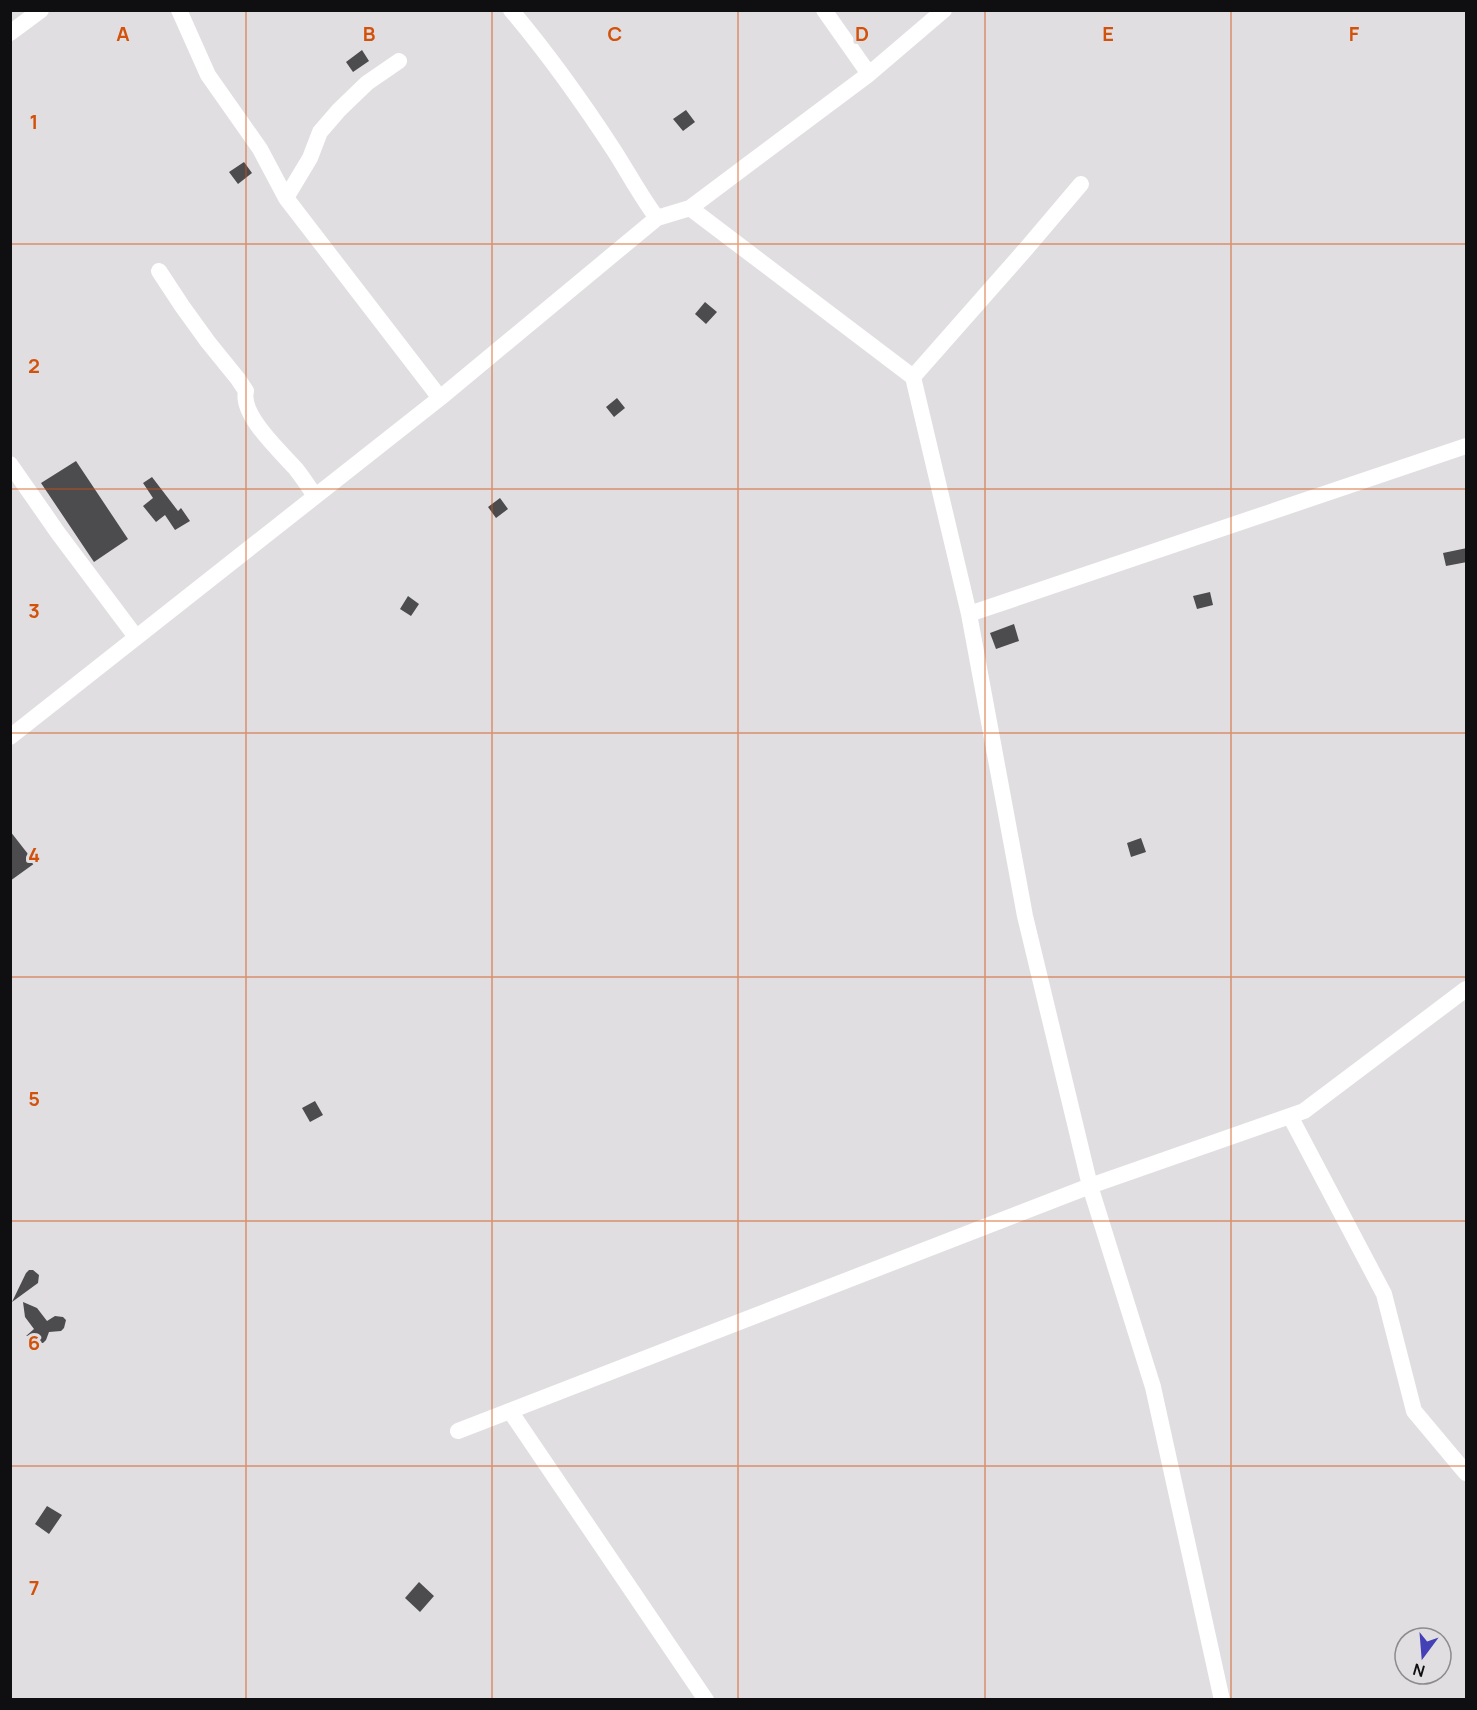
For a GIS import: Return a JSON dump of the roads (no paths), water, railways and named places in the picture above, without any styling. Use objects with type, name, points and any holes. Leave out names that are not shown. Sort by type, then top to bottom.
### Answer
[{"type":"street","points":[[10,33],[41,10]]},
{"type":"street","points":[[179,10],[208,75],[260,149],[286,198],[440,398]]},
{"type":"street","points":[[511,10],[545,51],[615,152],[640,195],[657,218]]},
{"type":"street","points":[[824,10],[869,74]]},
{"type":"street","points":[[10,737],[440,398],[657,218],[690,208],[869,74],[939,12]]},
{"type":"street","points":[[286,198],[310,158],[320,132],[367,83],[399,61]]},
{"type":"street","points":[[913,377],[1081,184]]},
{"type":"street","points":[[690,208],[913,377],[969,614],[1024,916],[1090,1186],[1153,1387],[1222,1700]]},
{"type":"street","points":[[159,272],[246,391],[244,399],[246,405],[269,441],[295,468],[315,496]]},
{"type":"street","points":[[969,614],[1467,446]]},
{"type":"street","points":[[10,464],[58,533],[136,637]]},
{"type":"street","points":[[458,1431],[1090,1186],[1304,1111],[1467,989]]},
{"type":"street","points":[[1290,1116],[1384,1294],[1414,1411],[1467,1473]]},
{"type":"street","points":[[510,1411],[706,1700]]}]
